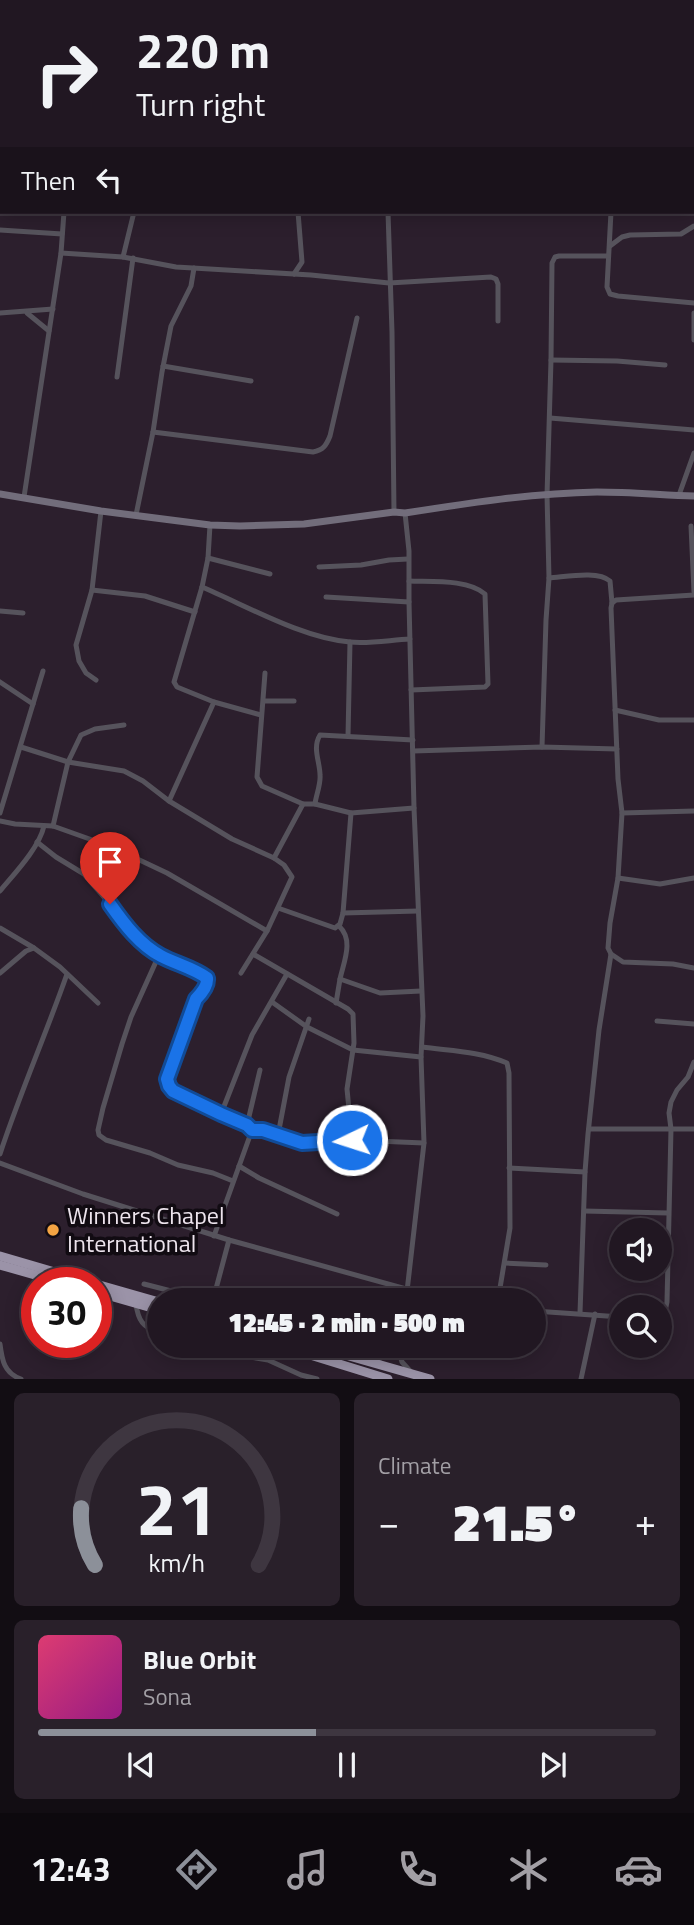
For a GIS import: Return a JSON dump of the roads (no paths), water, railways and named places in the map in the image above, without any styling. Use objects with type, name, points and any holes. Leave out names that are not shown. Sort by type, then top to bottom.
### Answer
[{"type":"highway","points":[[0,1256],[38,1267]]},
{"type":"highway","points":[[0,1265],[21,1271]]},
{"type":"highway","points":[[112,1288],[147,1298]]},
{"type":"highway","points":[[112,1297],[147,1307]]},
{"type":"highway","points":[[315,1358],[362,1375],[388,1379]]},
{"type":"highway","points":[[356,1358],[430,1379]]},
{"type":"street","points":[[223,0],[239,0]]},
{"type":"street","points":[[24,498],[61,253],[64,214]]},
{"type":"street","points":[[123,257],[134,214]]},
{"type":"street","points":[[298,214],[302,262],[311,275]]},
{"type":"street","points":[[388,214],[394,512]]},
{"type":"street","points":[[611,214],[607,287],[610,294],[694,303]]},
{"type":"street","points":[[610,246],[622,237],[630,235],[681,234],[694,226]]},
{"type":"street","points":[[0,230],[62,234]]},
{"type":"street","points":[[61,253],[133,258],[176,267],[311,275],[389,284],[491,277],[496,279],[498,284],[498,321]]},
{"type":"street","points":[[542,747],[549,578],[547,495],[553,260],[559,256],[608,256]]},
{"type":"street","points":[[117,376],[133,258]]},
{"type":"street","points":[[293,274],[302,262]]},
{"type":"street","points":[[135,514],[153,432],[171,326],[191,286],[194,268]]},
{"type":"street","points":[[0,313],[52,309]]},
{"type":"street","points":[[26,312],[49,331]]},
{"type":"street","points":[[694,313],[694,340]]},
{"type":"street","points":[[153,432],[313,452],[320,450],[326,446],[330,436],[356,318]]},
{"type":"street","points":[[551,360],[665,365]]},
{"type":"street","points":[[163,366],[251,382]]},
{"type":"street","points":[[550,418],[694,430]]},
{"type":"street","points":[[679,495],[694,453]]},
{"type":"street","points":[[0,494],[210,525],[258,527],[405,513],[479,501],[547,495],[614,492],[694,496]]},
{"type":"street","points":[[96,680],[86,673],[79,660],[76,645],[92,590],[101,511]]},
{"type":"street","points":[[405,513],[409,551],[408,602],[423,1016],[421,1057],[424,1143],[408,1288]]},
{"type":"street","points":[[210,525],[208,558],[202,587],[174,682],[177,687],[214,702],[261,715]]},
{"type":"street","points":[[612,603],[616,600],[694,594],[691,526]]},
{"type":"street","points":[[208,558],[270,574]]},
{"type":"street","points":[[319,567],[408,559]]},
{"type":"street","points":[[549,578],[584,575],[603,576],[610,581],[618,779],[622,813],[618,878],[608,948],[611,954],[623,962],[673,964],[694,968]]},
{"type":"street","points":[[409,581],[455,583],[479,589],[485,594],[488,684],[485,687],[411,690]]},
{"type":"street","points":[[202,587],[275,620],[321,636],[350,642],[410,639]]},
{"type":"street","points":[[92,590],[145,596],[195,612]]},
{"type":"street","points":[[326,597],[408,602]]},
{"type":"street","points":[[0,611],[23,613]]},
{"type":"street","points":[[348,736],[350,642]]},
{"type":"street","points":[[0,813],[43,671]]},
{"type":"street","points":[[265,673],[257,777],[262,786],[303,804],[351,813],[414,808]]},
{"type":"street","points":[[0,682],[33,704]]},
{"type":"street","points":[[264,701],[294,701]]},
{"type":"street","points":[[169,801],[214,702]]},
{"type":"street","points":[[615,710],[659,720],[694,720]]},
{"type":"street","points":[[53,827],[68,762],[81,735],[94,729],[124,725]]},
{"type":"street","points":[[314,804],[320,776],[317,739],[320,735],[413,740]]},
{"type":"street","points":[[21,747],[68,762],[124,771],[232,839],[274,858],[284,866],[292,877],[267,931],[241,973]]},
{"type":"street","points":[[413,751],[542,747],[617,749]]},
{"type":"street","points":[[274,858],[303,804]]},
{"type":"street","points":[[622,813],[694,811]]},
{"type":"street","points":[[339,926],[343,913],[351,813]]},
{"type":"street","points":[[0,821],[53,827],[112,847],[167,873],[267,931]]},
{"type":"street","points":[[0,891],[22,866],[42,834],[44,826]]},
{"type":"street","points":[[37,842],[84,874],[142,942],[159,955],[207,978],[203,992],[196,999],[167,1079],[173,1091],[247,1125],[252,1130],[263,1130],[302,1143],[352,1140],[424,1143]]},
{"type":"street","points":[[618,878],[660,884],[694,878]]},
{"type":"street","points":[[278,908],[335,928],[339,926]]},
{"type":"street","points":[[343,913],[418,911]]},
{"type":"street","points":[[336,1003],[348,942],[346,934],[339,926]]},
{"type":"street","points":[[0,928],[34,948],[98,1003]]},
{"type":"street","points":[[0,973],[26,951],[34,948]]},
{"type":"street","points":[[253,954],[354,1014],[353,1050],[347,1089],[352,1140]]},
{"type":"street","points":[[580,1313],[585,1172],[599,1030],[611,954]]},
{"type":"street","points":[[159,955],[131,1017],[103,1108],[99,1135],[106,1140],[150,1153],[178,1165],[233,1181]]},
{"type":"street","points":[[0,1154],[67,974]]},
{"type":"street","points":[[221,1114],[252,1035],[287,974]]},
{"type":"street","points":[[340,979],[380,993],[421,991]]},
{"type":"street","points":[[272,1002],[307,1027],[353,1050],[421,1057]]},
{"type":"street","points":[[278,1135],[289,1077],[309,1019]]},
{"type":"street","points":[[657,1021],[694,1024]]},
{"type":"street","points":[[422,1047],[463,1051],[507,1063],[510,1228],[500,1288]]},
{"type":"street","points":[[667,1295],[671,1129],[669,1113],[671,1102],[688,1077],[694,1062]]},
{"type":"street","points":[[247,1125],[260,1070]]},
{"type":"street","points":[[589,1129],[694,1129]]},
{"type":"street","points":[[214,1236],[252,1130]]},
{"type":"street","points":[[0,1163],[83,1194],[214,1236],[401,1288]]},
{"type":"street","points":[[239,1166],[283,1190],[337,1214]]},
{"type":"street","points":[[509,1168],[585,1172]]},
{"type":"street","points":[[584,1211],[668,1213]]},
{"type":"street","points":[[216,1288],[229,1240]]},
{"type":"street","points":[[505,1263],[546,1265]]},
{"type":"street","points":[[144,1284],[159,1288]]},
{"type":"street","points":[[136,1304],[139,1321],[147,1327]]},
{"type":"street","points":[[546,1312],[609,1316]]},
{"type":"street","points":[[581,1379],[595,1314]]},
{"type":"street","points":[[0,1344],[4,1367],[13,1376],[21,1379]]},
{"type":"street","points":[[256,1358],[317,1379]]},
{"type":"street","points":[[370,1362],[383,1358]]},
{"type":"street","points":[[400,1358],[413,1374]]},
{"type":"place","name":"Winners Chapel International","points":[[53,1230]]}]
